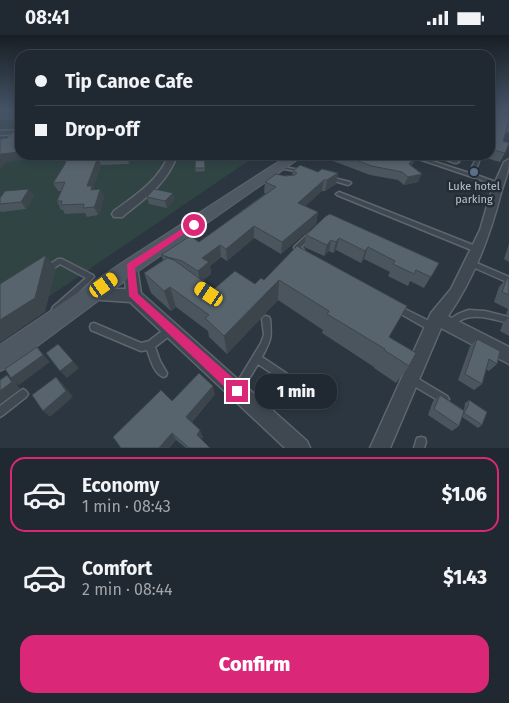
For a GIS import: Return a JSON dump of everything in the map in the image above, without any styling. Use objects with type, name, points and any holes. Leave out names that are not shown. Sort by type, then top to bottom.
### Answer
[{"type":"street","points":[[0,133],[15,132]]},
{"type":"street","points":[[118,213],[162,177],[172,160]]},
{"type":"street","points":[[3,357],[130,267],[148,258],[292,160]]},
{"type":"street","points":[[380,448],[411,379],[456,293],[486,230],[505,173]]},
{"type":"street","points":[[130,267],[134,296]]},
{"type":"street","points":[[89,296],[108,294],[134,296],[300,448]]},
{"type":"street","points":[[440,324],[509,356]]},
{"type":"lane","points":[[423,160],[471,175],[505,173]]},
{"type":"lane","points":[[451,160],[457,162],[452,170]]},
{"type":"lane","points":[[471,175],[478,160]]},
{"type":"lane","points":[[272,175],[308,173]]},
{"type":"lane","points":[[324,176],[348,183]]},
{"type":"lane","points":[[339,194],[476,249]]},
{"type":"lane","points":[[311,256],[297,248],[316,229]]},
{"type":"lane","points":[[3,357],[90,277],[60,261],[38,275]]},
{"type":"lane","points":[[470,263],[509,281]]},
{"type":"lane","points":[[392,305],[440,324],[467,313],[509,320]]},
{"type":"lane","points":[[237,391],[268,335],[266,319]]},
{"type":"lane","points":[[94,327],[141,347],[150,345],[171,329]]},
{"type":"lane","points":[[150,345],[156,363],[163,373]]},
{"type":"lane","points":[[256,358],[304,391]]},
{"type":"lane","points":[[411,379],[450,403]]},
{"type":"lane","points":[[0,412],[23,394]]},
{"type":"green space","points":[[0,128],[15,128],[15,160],[250,160],[0,330]]},
{"type":"building","points":[[495,128],[507,128],[503,141],[509,143],[505,153],[495,150]]},
{"type":"building","points":[[15,130],[15,153],[1,154],[0,156],[0,139],[7,138]]},
{"type":"building","points":[[66,160],[97,160],[87,186],[92,186],[91,190],[100,189],[94,207],[83,208],[84,204],[61,205],[62,201],[57,201],[65,182],[53,183]]},
{"type":"building","points":[[196,160],[204,160],[205,168],[195,168]]},
{"type":"building","points":[[355,160],[412,160],[409,164],[422,174],[408,177],[402,172],[372,166]]},
{"type":"building","points":[[300,165],[318,172],[322,169],[338,173],[324,180],[298,203],[318,212],[282,242],[254,226],[226,249],[220,245],[202,258],[209,262],[198,271],[182,261],[161,255],[190,236],[199,242],[276,187],[265,182],[276,174],[285,176],[295,175],[297,173],[293,171]]},
{"type":"building","points":[[29,189],[21,202],[0,204],[0,198],[5,191]]},
{"type":"building","points":[[154,189],[173,193],[165,201],[147,197]]},
{"type":"building","points":[[330,214],[439,263],[431,277],[416,270],[414,274],[393,264],[395,261],[368,247],[365,251],[339,238],[336,242],[331,240],[327,245],[306,235]]},
{"type":"building","points":[[297,246],[407,306],[389,337],[416,353],[409,366],[385,349],[327,314],[329,311],[279,280],[224,336],[205,318],[209,315],[170,287],[164,291],[144,273],[167,258],[174,260],[214,289],[235,271],[255,284],[261,278],[264,280]]},
{"type":"building","points":[[46,255],[35,298],[0,320],[0,284]]},
{"type":"building","points":[[507,278],[509,278],[509,295],[502,292]]},
{"type":"building","points":[[477,339],[500,351],[497,364],[489,359],[482,384],[465,374]]},
{"type":"building","points":[[58,344],[73,361],[60,371],[46,353]]},
{"type":"building","points":[[37,347],[43,355],[11,378],[5,369]]},
{"type":"building","points":[[199,373],[213,386],[186,417],[200,430],[197,435],[210,448],[189,448],[172,433],[159,448],[121,448],[113,437],[161,390],[172,401]]},
{"type":"building","points":[[7,375],[12,382],[0,391],[0,380]]},
{"type":"building","points":[[56,377],[66,391],[43,411],[32,395]]},
{"type":"building","points":[[440,395],[464,411],[459,426],[434,409]]},
{"type":"building","points":[[469,400],[487,412],[482,425],[464,413]]},
{"type":"place","name":"Luke hotel parking","points":[[474,172]]},
{"type":"route","points":[[194,225],[130,267],[134,296],[237,391]]}]
